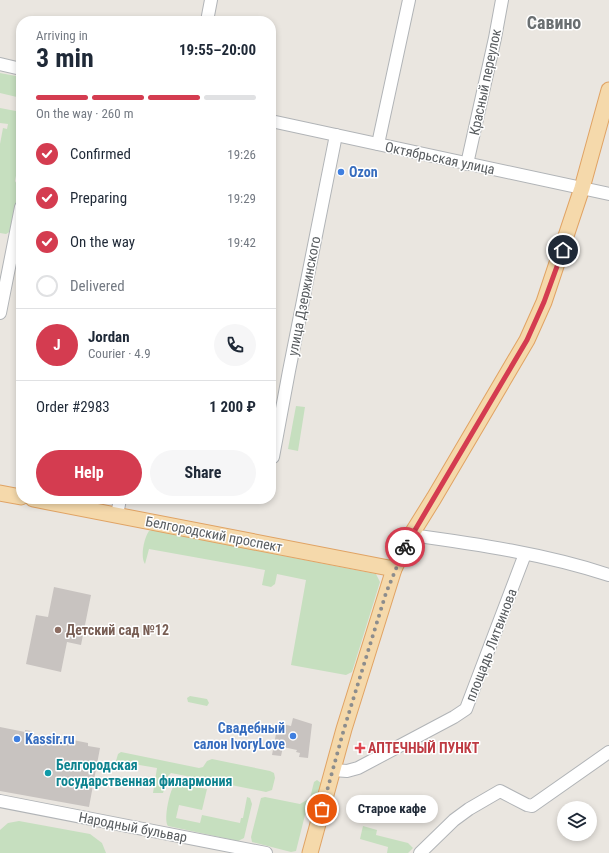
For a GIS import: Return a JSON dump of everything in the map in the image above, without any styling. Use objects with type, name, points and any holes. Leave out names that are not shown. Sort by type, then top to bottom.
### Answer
[{"type":"main road","points":[[310,853],[333,770],[394,569],[411,535],[527,340],[544,302],[582,188],[609,90]]},
{"type":"main road","points":[[0,493],[16,496]]},
{"type":"main road","name":"Белгородский проспект","points":[[60,504],[394,569]]},
{"type":"street","points":[[208,16],[211,0]]},
{"type":"street","points":[[378,144],[409,0]]},
{"type":"street","name":"Красный переулок","points":[[467,164],[502,0]]},
{"type":"street","points":[[0,64],[16,68]]},
{"type":"street","name":"Октябрьская улица","points":[[276,122],[609,194]]},
{"type":"street","name":"улица Дзержинского","points":[[276,440],[288,370],[336,135]]},
{"type":"street","points":[[0,313],[16,232]]},
{"type":"street","points":[[117,515],[119,504]]},
{"type":"street","points":[[411,535],[479,544],[608,572]]},
{"type":"street","name":"площадь Литвинова","points":[[333,770],[347,771],[358,768],[454,717],[466,708],[525,554]]},
{"type":"street","points":[[420,853],[454,820],[469,809],[500,791],[527,805],[532,806],[609,752]]},
{"type":"street","name":"Народный бульвар","points":[[0,801],[266,853]]},
{"type":"green space","points":[[0,73],[16,76],[16,97],[0,93]]},
{"type":"green space","points":[[0,108],[16,111],[16,204],[11,231],[6,234],[0,233],[0,144],[3,128],[7,129],[8,124],[0,123]]},
{"type":"green space","points":[[296,406],[305,407],[298,451],[288,449]]},
{"type":"green space","points":[[153,530],[376,574],[380,582],[352,672],[346,675],[291,665],[306,580],[277,574],[275,584],[271,587],[262,585],[265,570],[149,549],[145,564],[143,557],[144,543],[149,531]]},
{"type":"green space","points":[[190,696],[207,699],[209,703],[207,706],[188,702],[187,698]]},
{"type":"green space","points":[[121,752],[199,768],[203,767],[207,761],[212,759],[270,771],[274,773],[275,778],[272,790],[266,792],[171,773],[168,776],[163,793],[153,793],[157,768],[116,761],[118,754]]},
{"type":"green space","points":[[317,780],[321,783],[316,804],[306,811],[296,851],[291,852],[252,842],[251,837],[261,798],[265,797],[300,804],[310,798],[314,782]]},
{"type":"green space","points":[[176,783],[207,789],[202,810],[179,805],[176,818],[200,823],[202,815],[240,823],[241,818],[243,818],[247,797],[250,798],[252,804],[244,838],[238,841],[168,826],[166,817],[168,804]]},
{"type":"green space","points":[[19,821],[90,834],[102,843],[106,853],[0,853],[0,830],[8,823]]},
{"type":"green space","points":[[363,826],[377,830],[376,835],[408,843],[413,848],[408,853],[387,853],[388,847],[360,839]]},
{"type":"building","name":"Детский сад №12","points":[[54,587],[91,595],[81,645],[67,642],[61,672],[26,664],[36,615],[48,617]]},
{"type":"building","name":"Свадебный салон IvoryLove","points":[[293,718],[312,724],[308,758],[299,757],[300,753],[296,752],[297,750],[283,747],[281,756],[272,755],[278,723],[291,726]]},
{"type":"building","name":"Белгородская государственная филармония","points":[[0,727],[25,732],[25,730],[32,731],[32,734],[73,742],[73,740],[88,743],[88,746],[100,748],[89,807],[0,791]]},
{"type":"way so far","points":[[322,809],[344,729],[386,593],[394,569],[405,547]]},
{"type":"place","name":"Ozon","points":[[341,172]]},
{"type":"place","name":"Детский сад №12","points":[[58,630]]},
{"type":"place","name":"Свадебный салон IvoryLove","points":[[293,736]]},
{"type":"place","name":"Kassir.ru","points":[[17,739]]},
{"type":"place","name":"АПТЕЧНЫЙ ПУНКТ","points":[[360,748]]},
{"type":"place","name":"Белгородская государственная филармония","points":[[48,773]]},
{"type":"place","name":"Старое кафе","points":[[322,809]]},
{"type":"district","name":"Савино","points":[[554,22]]},
{"type":"route","points":[[405,547],[527,340],[544,302],[563,250]]}]
